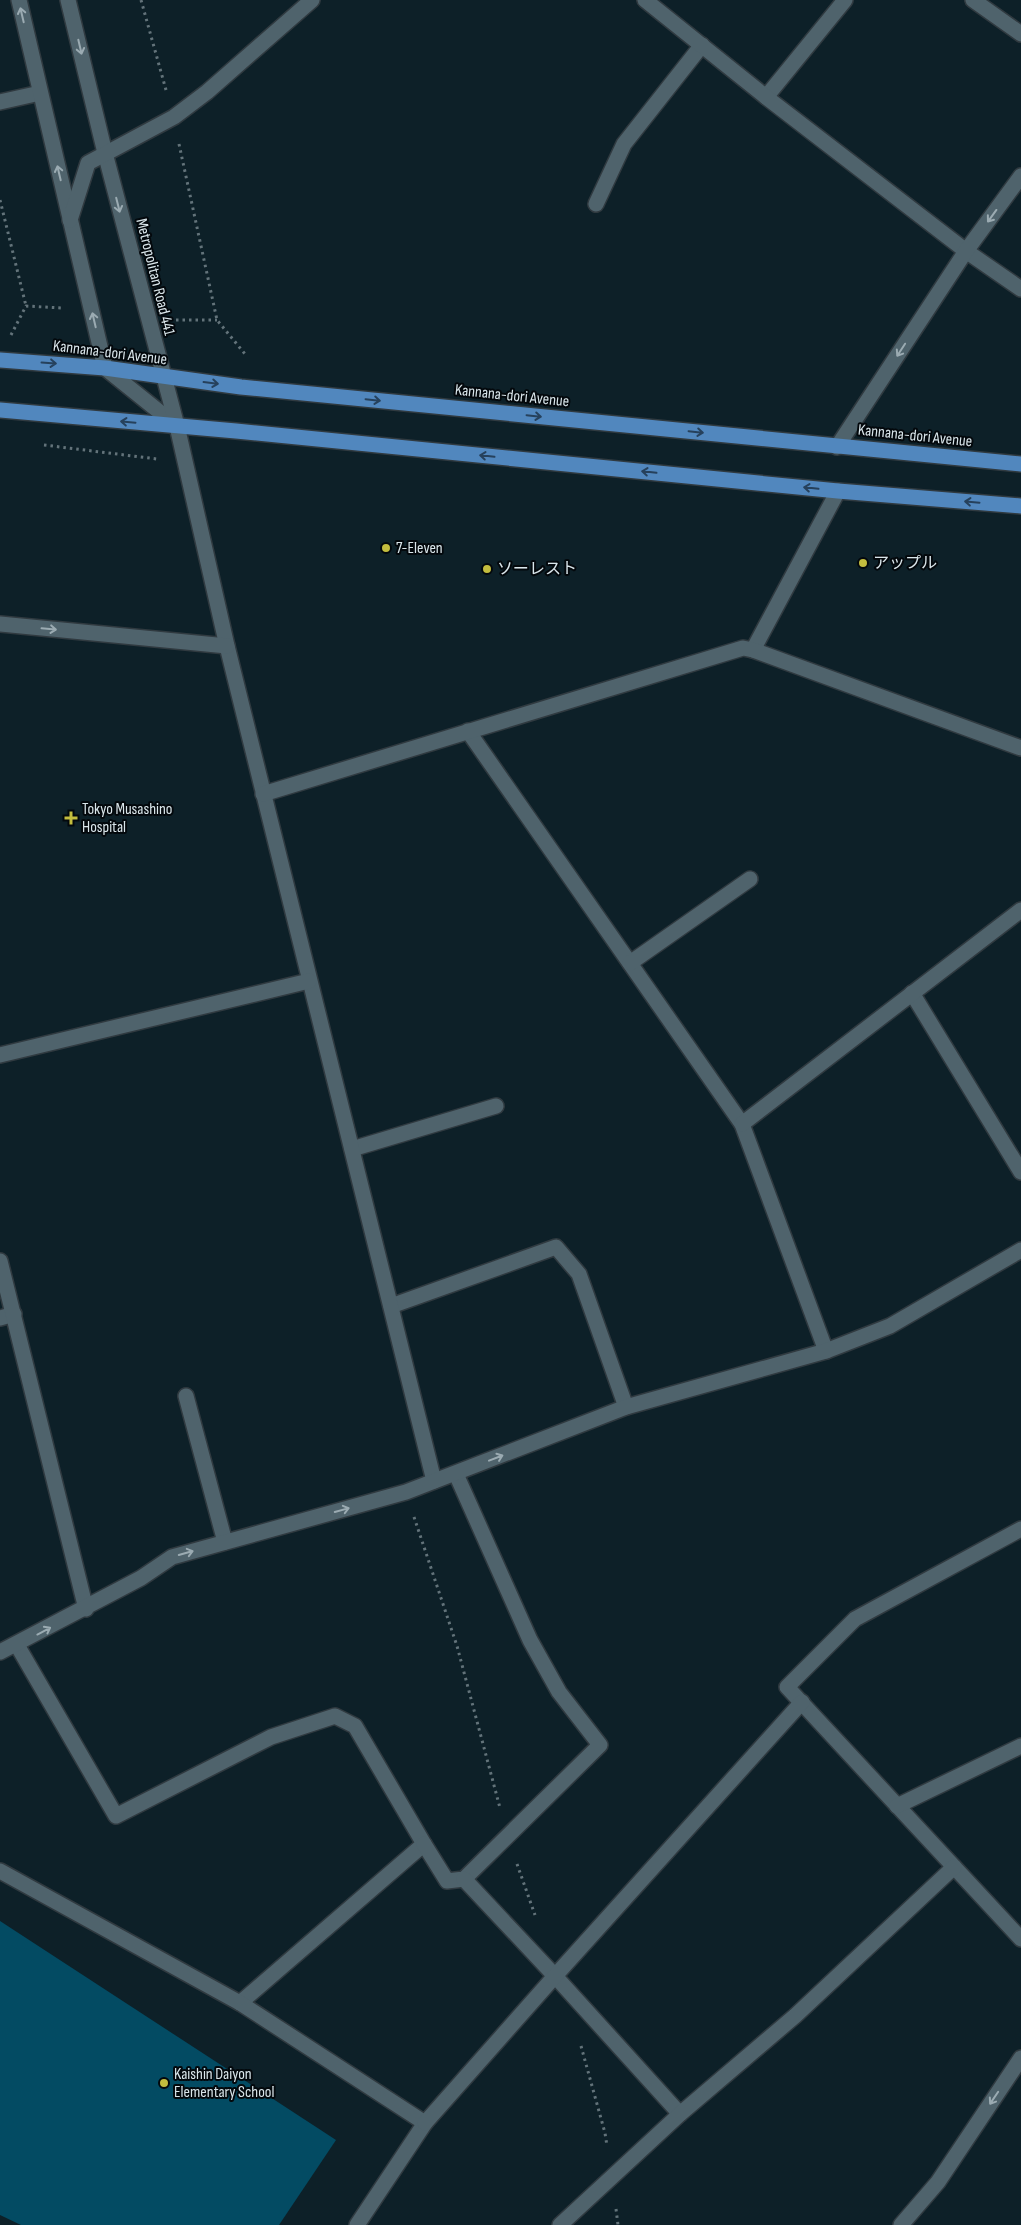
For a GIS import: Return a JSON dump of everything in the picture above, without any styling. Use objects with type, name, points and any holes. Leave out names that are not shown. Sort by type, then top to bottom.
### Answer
[{"type":"main road","name":"Kannana-dori Avenue","points":[[0,360],[105,368],[241,387],[1021,464]]},
{"type":"main road","points":[[0,410],[838,491],[1021,506]]},
{"type":"street","points":[[19,0],[105,368],[177,426]]},
{"type":"street","name":"Metropolitan Road 441","points":[[68,0],[105,153],[177,426],[227,646],[434,1482]]},
{"type":"street","points":[[70,220],[88,163],[174,117],[207,92],[312,0]]},
{"type":"street","points":[[646,0],[766,97],[966,251],[1021,289]]},
{"type":"street","points":[[766,97],[845,0]]},
{"type":"street","points":[[973,0],[1021,34]]},
{"type":"street","points":[[596,204],[624,144],[702,45]]},
{"type":"street","points":[[0,102],[40,93]]},
{"type":"street","points":[[837,446],[966,251],[1021,176]]},
{"type":"street","points":[[753,650],[838,491]]},
{"type":"street","points":[[0,624],[227,646]]},
{"type":"street","points":[[264,794],[743,648],[753,650],[1021,748]]},
{"type":"street","points":[[468,731],[742,1124],[826,1351]]},
{"type":"street","points":[[630,963],[750,879]]},
{"type":"street","points":[[742,1124],[1021,910]]},
{"type":"street","points":[[0,1055],[310,981]]},
{"type":"street","points":[[912,993],[1021,1172]]},
{"type":"street","points":[[352,1149],[496,1106]]},
{"type":"street","points":[[391,1306],[556,1247],[579,1274],[626,1408]]},
{"type":"street","points":[[0,1652],[86,1609],[141,1578],[172,1557],[406,1492],[626,1408],[826,1351],[890,1326],[1021,1250]]},
{"type":"street","points":[[0,1261],[7,1316],[86,1609]]},
{"type":"street","points":[[186,1396],[225,1542]]},
{"type":"street","points":[[16,1645],[116,1816],[272,1737],[335,1716],[355,1726],[447,1881],[464,1879],[600,1745],[559,1692],[530,1640],[456,1474]]},
{"type":"street","points":[[1021,1530],[855,1619],[787,1687],[1021,1939]]},
{"type":"street","points":[[357,2225],[425,2124],[555,1976],[802,1702]]},
{"type":"street","points":[[897,1806],[1021,1746]]},
{"type":"street","points":[[240,2003],[424,1844]]},
{"type":"street","points":[[560,2225],[680,2114],[795,2016],[954,1867]]},
{"type":"street","points":[[0,1871],[240,2003],[425,2124]]},
{"type":"street","points":[[464,1879],[680,2114]]},
{"type":"street","points":[[901,2225],[938,2182],[1021,2058]]},
{"type":"path","points":[[141,0],[174,117],[217,320],[245,354]]},
{"type":"path","points":[[0,200],[26,306],[9,338]]},
{"type":"path","points":[[26,306],[62,308]]},
{"type":"path","points":[[172,320],[217,320]]},
{"type":"path","points":[[44,445],[159,459]]},
{"type":"shaded area","name":"Kaishin Daiyon Elementary School","points":[[0,1921],[336,2140],[279,2225],[21,2225],[0,2215]]},
{"type":"place","name":"7-Eleven","points":[[386,548]]},
{"type":"place","name":"アップル","points":[[863,563]]},
{"type":"place","name":"ソーレスト","points":[[487,569]]},
{"type":"place","name":"Tokyo Musashino Hospital","points":[[71,818]]},
{"type":"place","name":"Kaishin Daiyon Elementary School","points":[[164,2083]]}]
